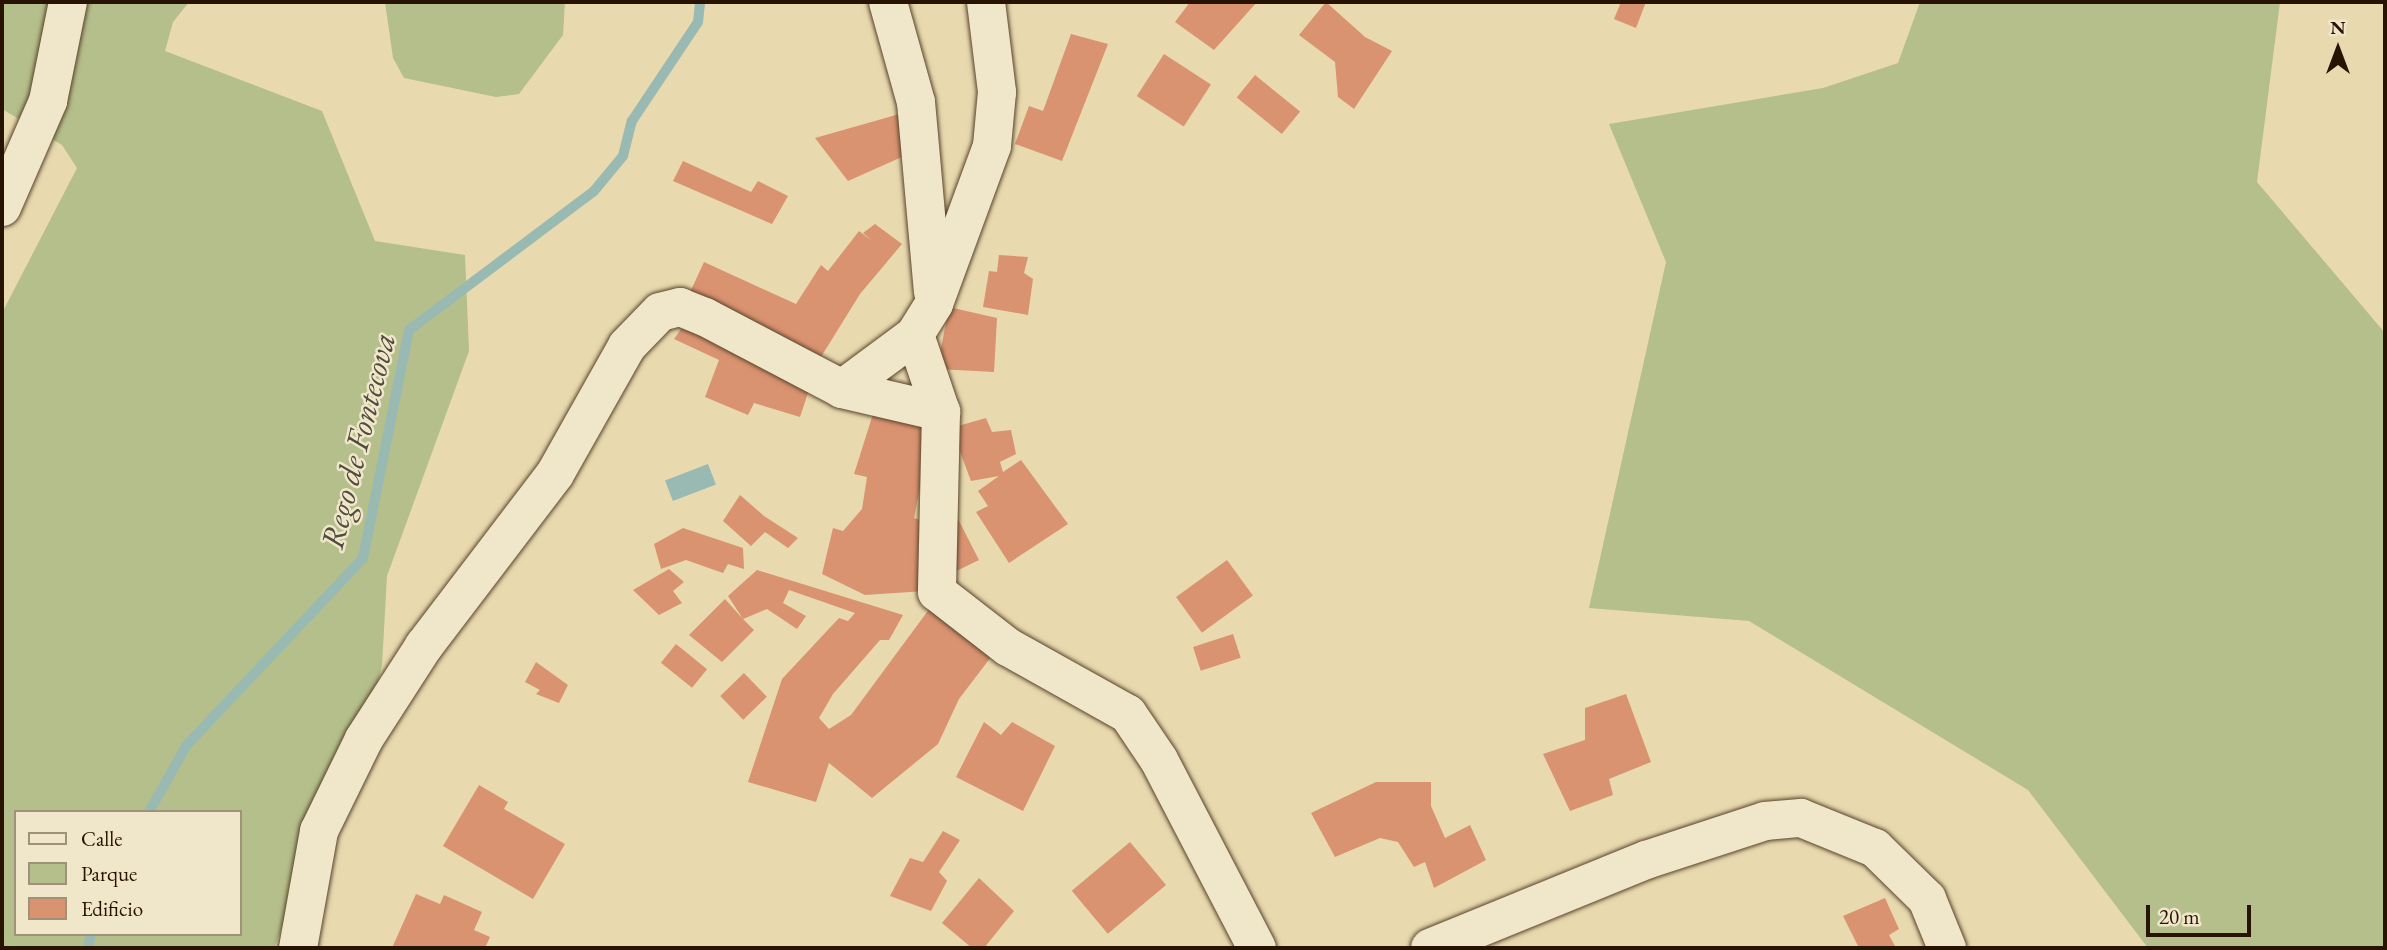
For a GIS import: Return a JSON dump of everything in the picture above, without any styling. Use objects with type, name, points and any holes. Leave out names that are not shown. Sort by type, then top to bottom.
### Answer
[{"type":"street","points":[[2,207],[48,102],[68,2]]},
{"type":"street","points":[[888,2],[916,102],[925,319],[941,412],[937,592],[1008,647],[1128,714],[1159,760],[1257,948]]},
{"type":"street","points":[[842,389],[925,319],[992,146],[997,92],[986,2]]},
{"type":"street","points":[[298,948],[318,831],[364,739],[424,646],[555,474],[626,345],[660,312],[680,307],[842,389],[941,412]]},
{"type":"street","points":[[1430,948],[1646,860],[1765,821],[1801,818],[1875,848],[1927,900],[1947,948]]},
{"type":"green space","points":[[2,2],[189,2],[173,22],[165,51],[322,111],[375,241],[465,255],[469,351],[387,576],[382,665],[364,739],[319,831],[274,948],[2,948],[2,313],[77,168],[62,145],[2,109]]},
{"type":"green space","points":[[385,2],[565,2],[563,35],[519,94],[496,97],[404,78],[393,58]]},
{"type":"green space","points":[[1920,2],[2280,2],[2257,182],[2385,333],[2385,948],[2148,948],[2028,790],[1749,621],[1589,608],[1666,262],[1609,124],[1823,88],[1898,63]]},
{"type":"water","points":[[708,464],[716,485],[673,501],[665,480]]},
{"type":"building","points":[[1190,2],[1257,2],[1214,50],[1175,22]]},
{"type":"building","points":[[1326,2],[1365,37],[1392,51],[1354,109],[1338,97],[1335,62],[1299,35]]},
{"type":"building","points":[[1621,2],[1646,2],[1636,28],[1614,19]]},
{"type":"building","points":[[1071,34],[1108,44],[1062,161],[1015,144],[1029,106],[1043,111]]},
{"type":"building","points":[[1164,54],[1211,84],[1184,126],[1137,96]]},
{"type":"building","points":[[1255,75],[1300,112],[1282,134],[1237,98]]},
{"type":"building","points":[[903,113],[913,152],[848,181],[815,138]]},
{"type":"building","points":[[683,161],[751,192],[758,181],[788,196],[772,224],[673,181]]},
{"type":"building","points":[[875,224],[902,244],[860,294],[816,365],[686,301],[704,262],[796,304],[821,265],[828,271],[859,231],[872,241],[863,233]]},
{"type":"building","points":[[999,255],[1028,257],[1024,273],[1033,279],[1028,315],[983,307],[989,271],[997,272]]},
{"type":"building","points":[[949,307],[997,318],[994,372],[937,369]]},
{"type":"building","points":[[683,326],[809,390],[800,417],[754,403],[748,415],[705,397],[719,360],[674,339]]},
{"type":"building","points":[[873,414],[932,426],[914,518],[931,524],[925,591],[865,595],[822,574],[833,528],[843,531],[862,509],[867,477],[854,474]]},
{"type":"building","points":[[986,418],[992,432],[1011,430],[1016,454],[1000,462],[1003,472],[1021,460],[1068,524],[1009,563],[976,512],[988,506],[978,491],[999,476],[971,481],[951,428]]},
{"type":"building","points":[[740,495],[764,516],[798,538],[788,548],[765,532],[751,546],[723,521]]},
{"type":"building","points":[[955,513],[979,560],[946,576]]},
{"type":"building","points":[[683,528],[743,548],[744,569],[728,564],[723,573],[686,560],[661,569],[654,544]]},
{"type":"building","points":[[1227,560],[1253,596],[1202,633],[1176,597]]},
{"type":"building","points":[[669,569],[684,582],[673,591],[682,603],[659,615],[633,590]]},
{"type":"building","points":[[757,570],[903,615],[889,640],[880,640],[833,694],[819,718],[829,729],[851,715],[930,608],[991,657],[959,699],[938,744],[872,798],[829,763],[816,802],[748,782],[782,679],[839,618],[848,621],[855,613],[789,590],[783,603],[806,616],[797,629],[767,609],[743,619],[728,596]]},
{"type":"building","points":[[725,599],[754,630],[722,662],[689,635]]},
{"type":"building","points":[[1233,634],[1241,658],[1201,671],[1193,647]]},
{"type":"building","points":[[676,644],[707,669],[692,688],[661,663]]},
{"type":"building","points":[[536,662],[568,685],[559,703],[536,694],[540,690],[525,682]]},
{"type":"building","points":[[744,673],[767,697],[743,720],[720,696]]},
{"type":"building","points":[[1626,694],[1651,762],[1609,779],[1613,795],[1570,811],[1543,754],[1585,740],[1585,708]]},
{"type":"building","points":[[984,722],[1001,735],[1012,722],[1055,746],[1023,811],[956,777]]},
{"type":"building","points":[[1376,782],[1431,782],[1431,806],[1445,838],[1470,825],[1486,860],[1434,888],[1425,862],[1414,867],[1398,842],[1380,838],[1335,857],[1311,813]]},
{"type":"building","points":[[479,785],[508,802],[504,809],[565,844],[533,899],[443,846]]},
{"type":"building","points":[[943,831],[960,840],[939,872],[947,881],[931,911],[890,896],[910,858],[923,862]]},
{"type":"building","points":[[1130,842],[1166,885],[1108,934],[1072,891]]},
{"type":"building","points":[[979,878],[1014,911],[984,948],[972,948],[942,923]]},
{"type":"building","points":[[416,894],[440,904],[444,895],[482,912],[474,930],[490,937],[485,948],[392,948]]},
{"type":"building","points":[[1885,898],[1899,929],[1889,935],[1896,948],[1859,948],[1843,916]]},
{"type":"waterway","name":"Rego de Fontecova","points":[[150,810],[186,746],[363,558],[409,330],[594,191],[623,156],[632,121],[698,22],[700,2]]},
{"type":"waterway","name":"Rego de Fontecova","points":[[88,948],[91,936]]}]
